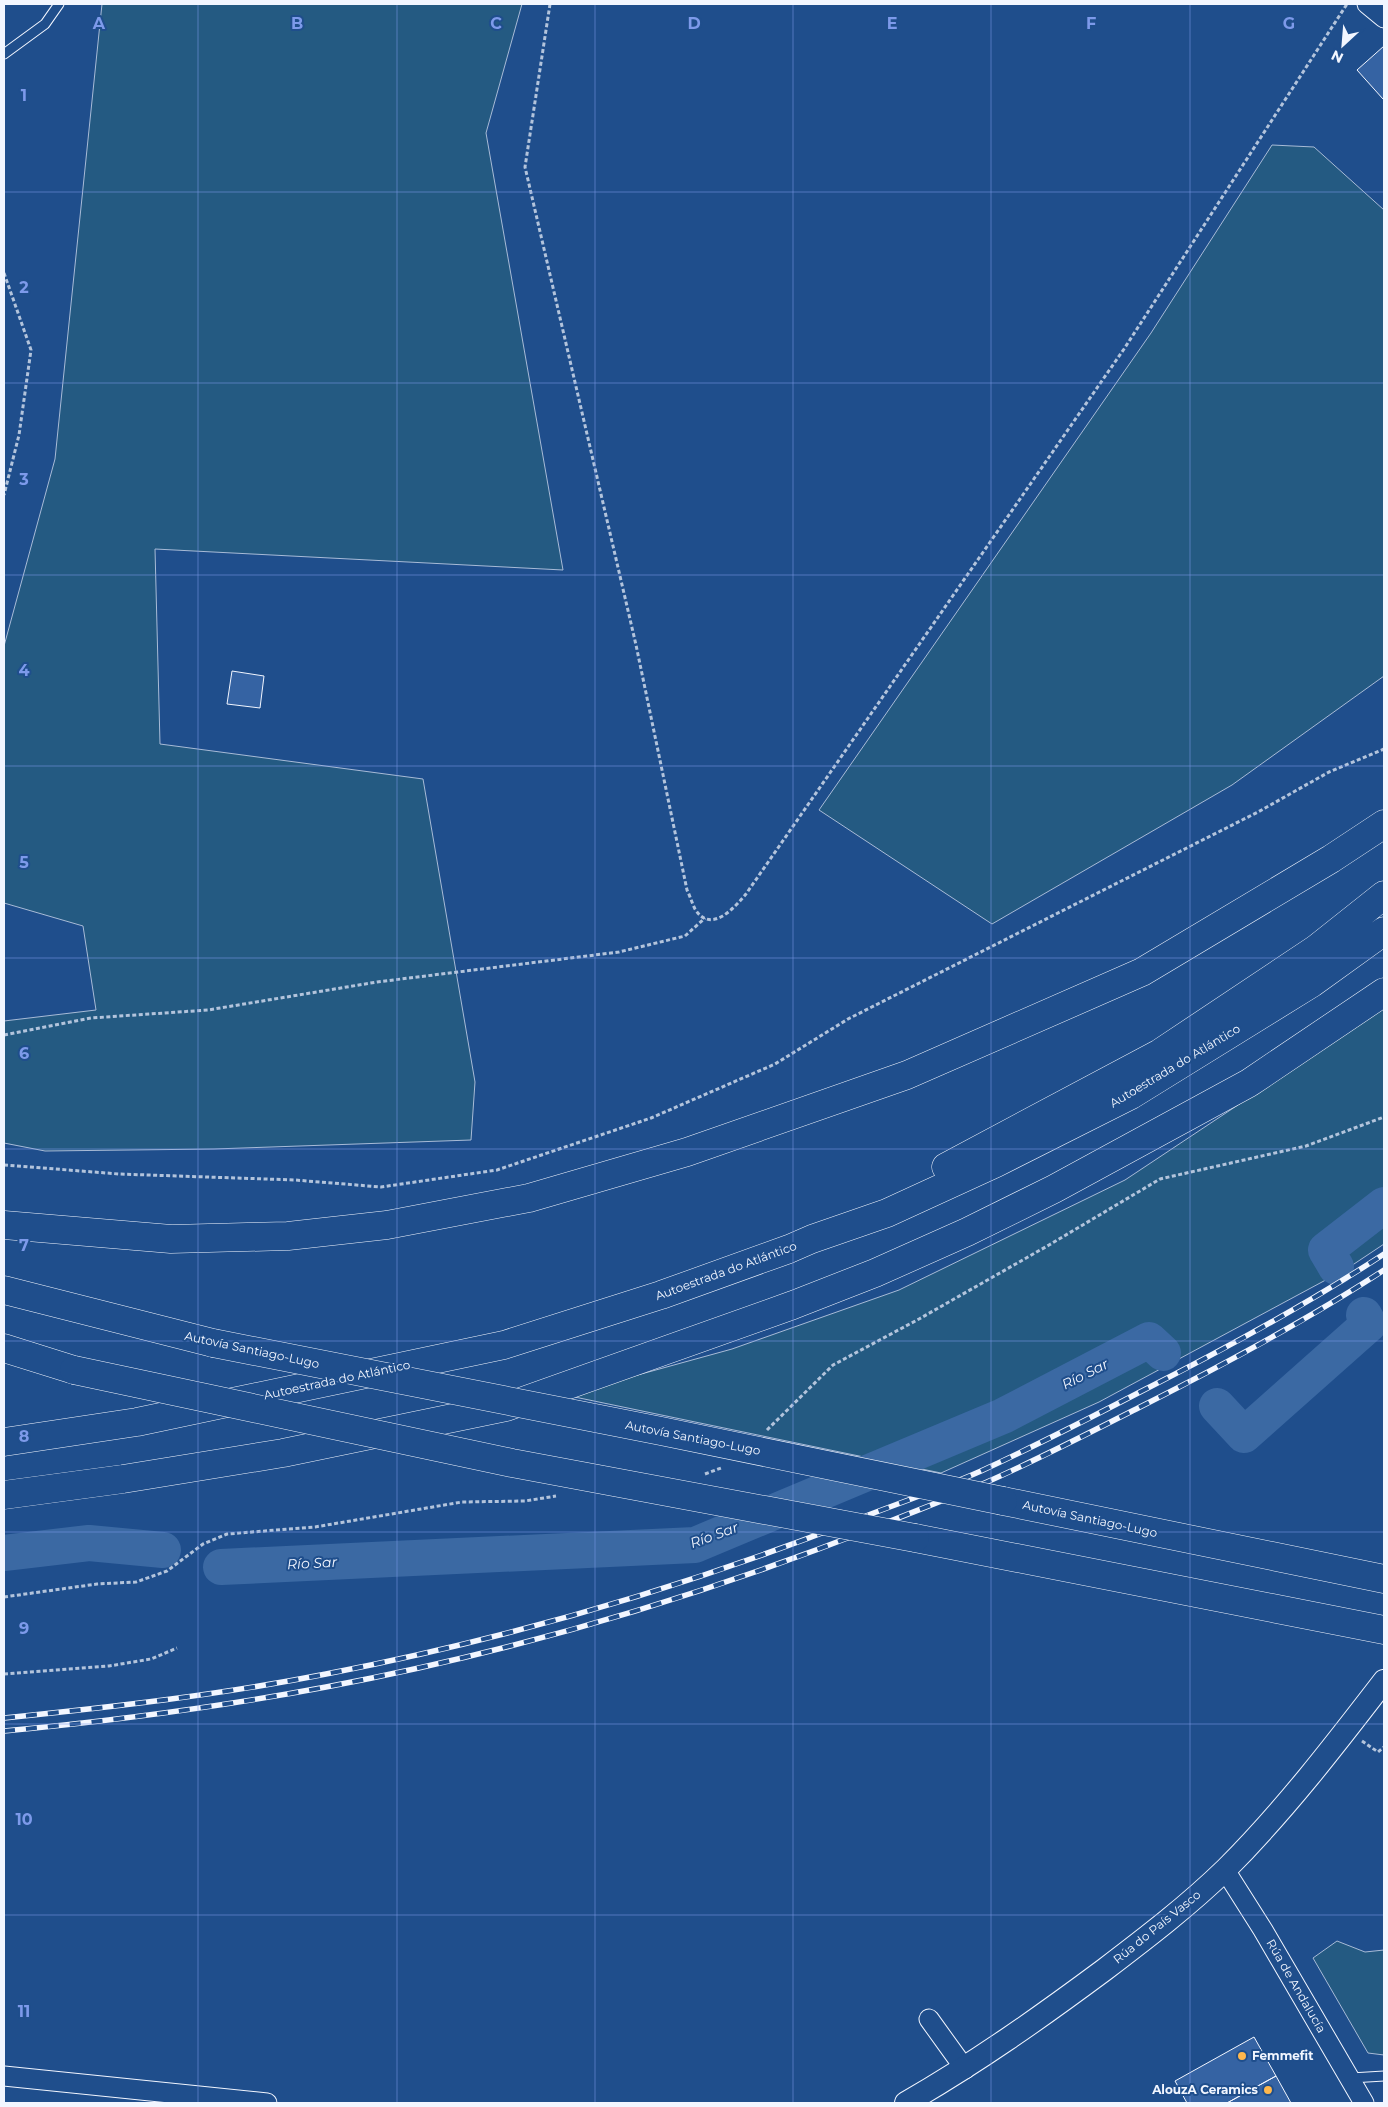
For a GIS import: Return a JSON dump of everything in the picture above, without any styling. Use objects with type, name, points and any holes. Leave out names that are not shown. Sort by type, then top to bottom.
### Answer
[{"type":"highway","points":[[4,1225],[171,1239],[288,1236],[387,1225],[548,1193],[687,1152],[907,1075],[1142,972],[1323,864],[1384,824]]},
{"type":"highway","points":[[812,1239],[1160,1053],[1316,949],[1384,894]]},
{"type":"highway","name":"Autoestrada do Atlántico","points":[[4,1442],[137,1422],[504,1345],[661,1295],[789,1250],[812,1239],[887,1213],[996,1163],[1131,1095],[1312,983],[1384,931]]},
{"type":"highway","points":[[4,1495],[123,1480],[284,1453],[506,1408],[793,1305],[875,1273],[934,1247],[1054,1189],[1248,1083],[1384,992]]},
{"type":"highway","name":"Autovía Santiago-Lugo","points":[[4,1290],[213,1343],[652,1429],[1384,1579]]},
{"type":"highway","points":[[4,1348],[74,1370],[512,1463],[915,1538],[1384,1630]]},
{"type":"street","points":[[1366,4],[1384,18]]},
{"type":"street","name":"Rúa do País Vasco","points":[[906,2103],[965,2070],[1032,2024],[1173,1917],[1225,1870],[1260,1834],[1384,1681]]},
{"type":"street","name":"Rúa de Andalucía","points":[[1225,1870],[1263,1930],[1364,2103]]},
{"type":"street","points":[[929,2019],[965,2070]]},
{"type":"street","points":[[4,2076],[267,2103]]},
{"type":"lane","points":[[4,54],[45,24],[59,4]]},
{"type":"lane","points":[[1351,2078],[1384,2076]]},
{"type":"path","points":[[550,4],[525,167],[634,636],[687,890],[696,910],[705,918],[714,919],[722,918],[733,910],[752,886],[1124,349],[1348,4]]},
{"type":"path","points":[[4,273],[31,350],[19,436],[4,495]]},
{"type":"path","points":[[4,1165],[119,1174],[295,1180],[381,1187],[497,1170],[651,1118],[776,1064],[848,1019],[1258,812],[1328,772],[1384,749]]},
{"type":"path","points":[[4,1035],[91,1018],[208,1010],[377,982],[619,952],[685,936],[705,918]]},
{"type":"path","points":[[766,1431],[833,1365],[1017,1263],[1160,1179],[1306,1146],[1384,1117]]},
{"type":"path","points":[[697,1475],[724,1467]]},
{"type":"path","points":[[4,1597],[97,1584],[136,1582],[167,1571],[203,1544],[227,1534],[315,1527],[386,1513],[462,1502],[525,1501],[564,1495]]},
{"type":"path","points":[[4,1674],[109,1666],[151,1659],[178,1648]]},
{"type":"shaded area","points":[[102,4],[522,4],[486,133],[563,570],[155,549],[160,744],[423,779],[475,1082],[471,1140],[214,1149],[45,1151],[4,1143],[4,1021],[96,1010],[83,926],[4,903],[4,646],[55,459]]},
{"type":"shaded area","points":[[1272,145],[1314,147],[1384,210],[1384,676],[1232,785],[992,924],[819,810],[1151,333]]},
{"type":"shaded area","points":[[1384,1008],[1384,1244],[1348,1268],[1099,1402],[941,1473],[565,1395],[732,1349],[899,1290],[1125,1180]]},
{"type":"shaded area","points":[[1337,1941],[1365,1952],[1384,1950],[1384,2055],[1368,2053],[1313,1958]]},
{"type":"building","points":[[1384,46],[1384,99],[1383,99],[1357,70]]},
{"type":"building","points":[[232,671],[264,676],[260,708],[227,704]]},
{"type":"building","name":"Femmefit","points":[[1254,2037],[1276,2076],[1227,2103],[1187,2103],[1175,2081]]},
{"type":"building","name":"AlouzA Ceramics","points":[[1276,2076],[1291,2103],[1227,2103]]},
{"type":"waterway","name":"Río Sar","points":[[1336,1267],[1326,1250],[1384,1205]]},
{"type":"waterway","name":"Río Sar","points":[[1217,1406],[1244,1435],[1369,1324],[1364,1315]]},
{"type":"waterway","name":"Río Sar","points":[[221,1567],[695,1545],[1003,1416],[1149,1340],[1163,1353]]},
{"type":"waterway","name":"Río Sar","points":[[4,1553],[89,1543],[163,1550]]},
{"type":"railway","points":[[4,1718],[206,1694],[326,1674],[465,1644],[602,1607],[670,1586],[805,1539],[981,1471],[1101,1412],[1233,1343],[1325,1291],[1384,1254]]},
{"type":"railway","points":[[4,1731],[85,1723],[206,1707],[396,1673],[534,1640],[602,1621],[738,1578],[871,1529],[973,1488],[1026,1464],[1233,1359],[1325,1307],[1384,1270]]},
{"type":"place","name":"Femmefit","points":[[1242,2056]]},
{"type":"place","name":"AlouzA Ceramics","points":[[1268,2090]]}]
